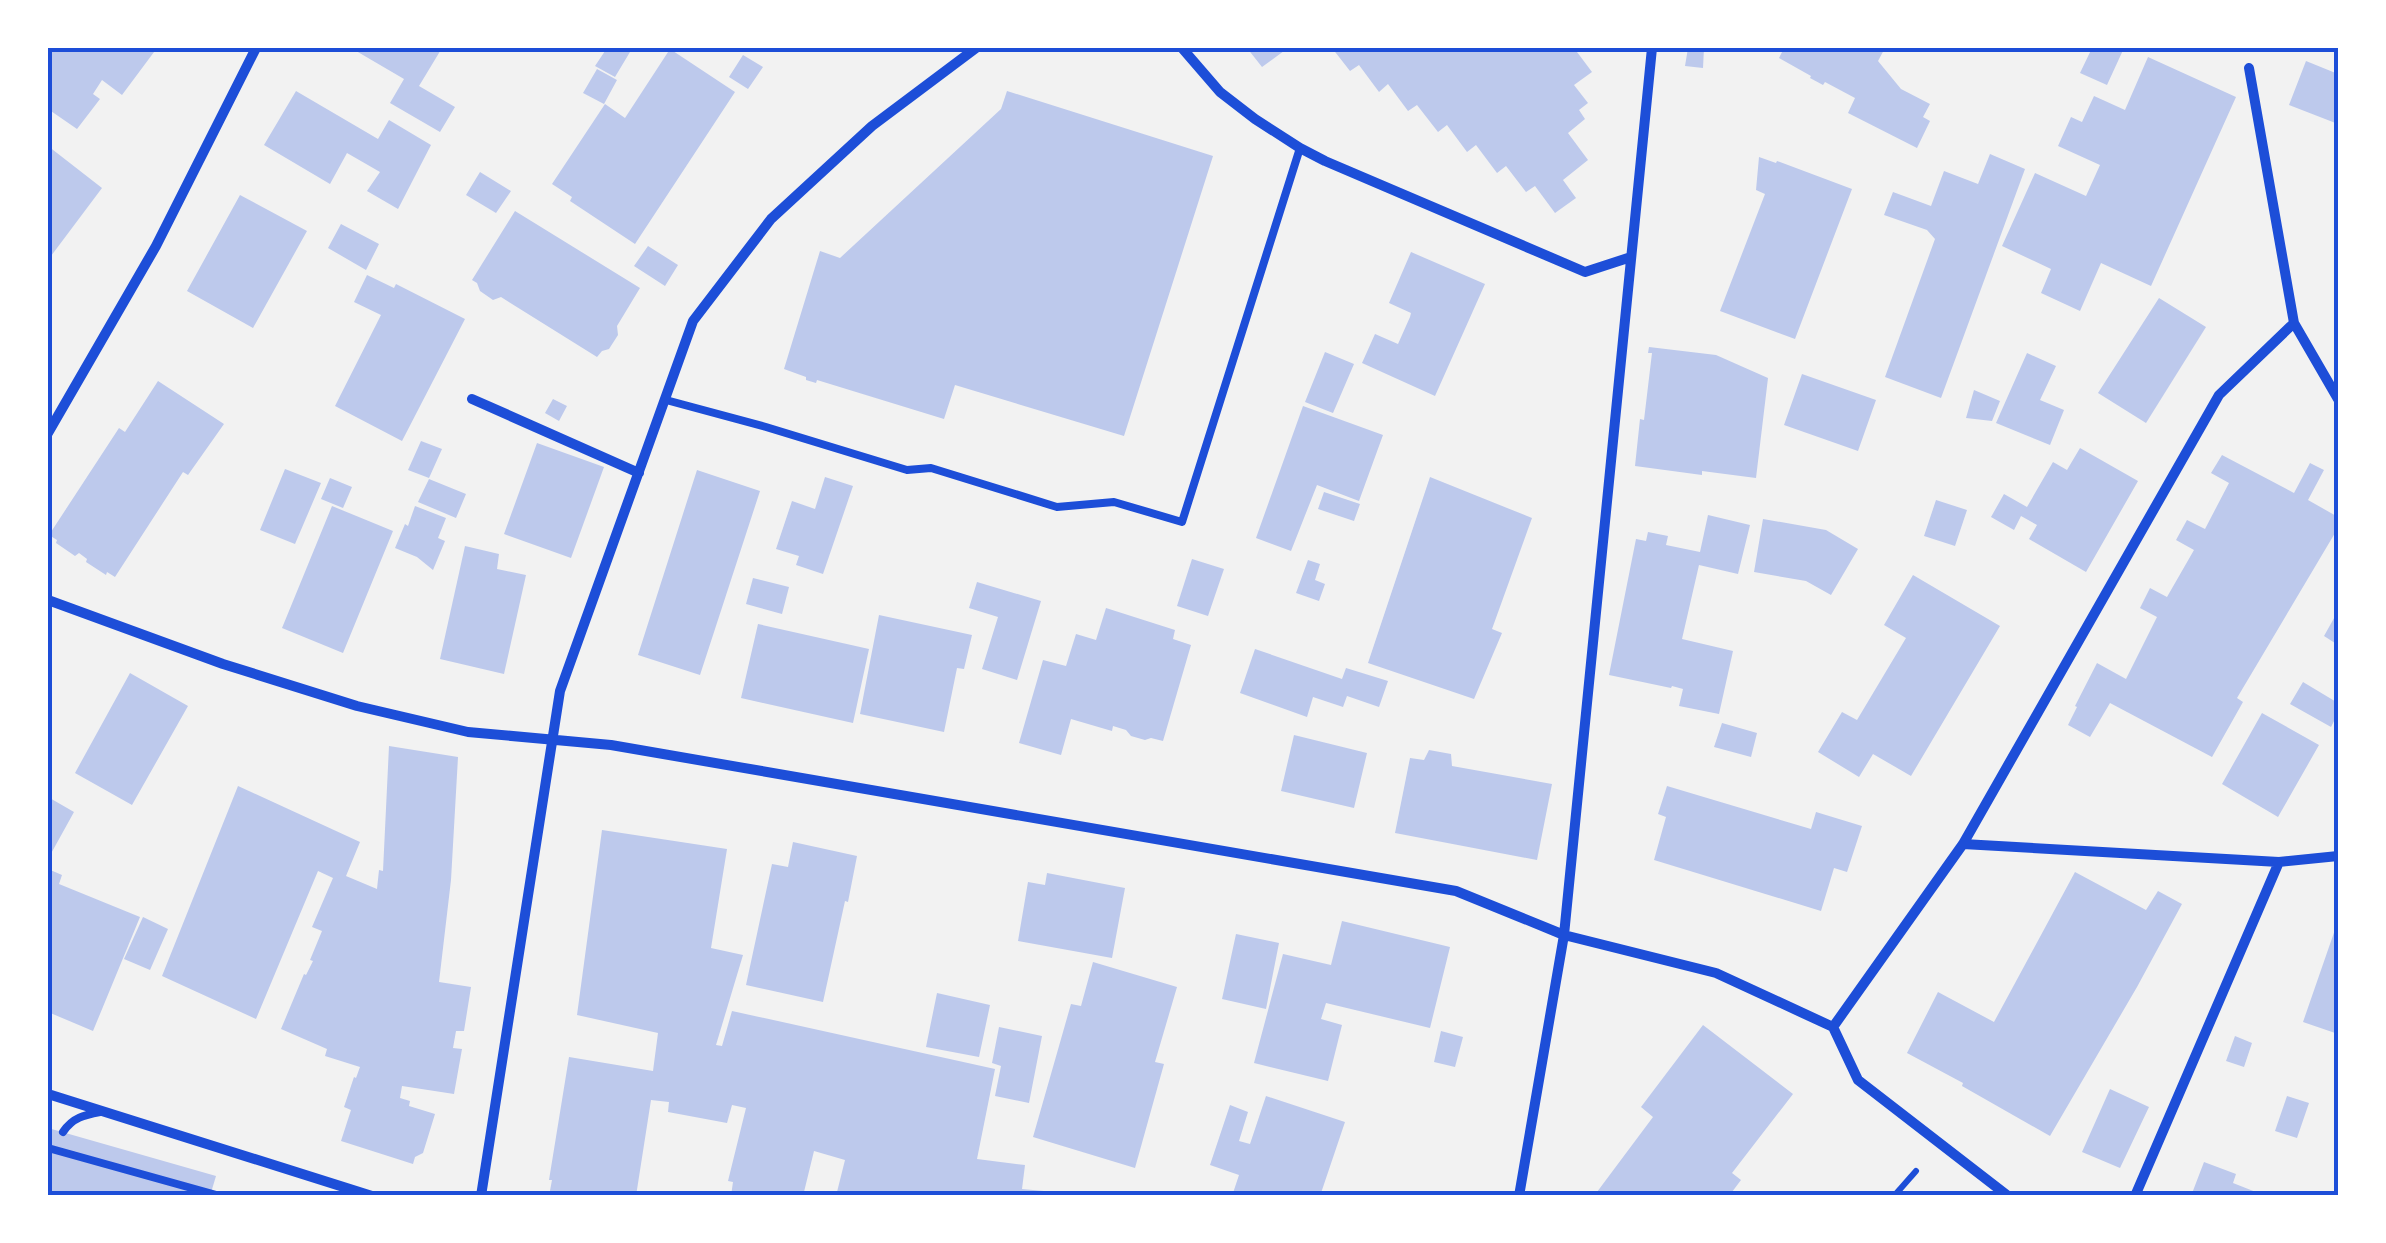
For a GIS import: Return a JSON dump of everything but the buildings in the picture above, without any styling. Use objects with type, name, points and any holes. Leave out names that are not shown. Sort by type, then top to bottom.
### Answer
[{"type":"street","points":[[48,433],[156,246],[256,48]]},
{"type":"street","points":[[481,1196],[560,691],[693,321],[771,219],[872,126],[976,48]]},
{"type":"street","points":[[1182,48],[1207,78],[1254,119],[1325,161],[1585,272],[1632,257]]},
{"type":"street","points":[[1519,1196],[1564,935],[1652,48]]},
{"type":"street","points":[[2249,68],[2294,323],[2338,399]]},
{"type":"street","points":[[1833,1028],[1964,844],[2219,395],[2294,323]]},
{"type":"street","points":[[472,399],[639,473]]},
{"type":"street","points":[[48,600],[223,664],[357,706],[468,732],[611,744],[1456,891],[1564,935],[1716,974],[1833,1028],[1858,1080],[2008,1196]]},
{"type":"street","points":[[1964,844],[2279,862],[2338,856]]},
{"type":"street","points":[[2134,1196],[2279,862]]},
{"type":"street","points":[[48,1094],[372,1196]]},
{"type":"lane","points":[[666,400],[906,470],[931,468],[1058,506],[1114,502],[1182,522],[1300,148]]},
{"type":"lane","points":[[64,1132],[70,1122],[102,1112]]},
{"type":"lane","points":[[48,1148],[220,1196]]}]
